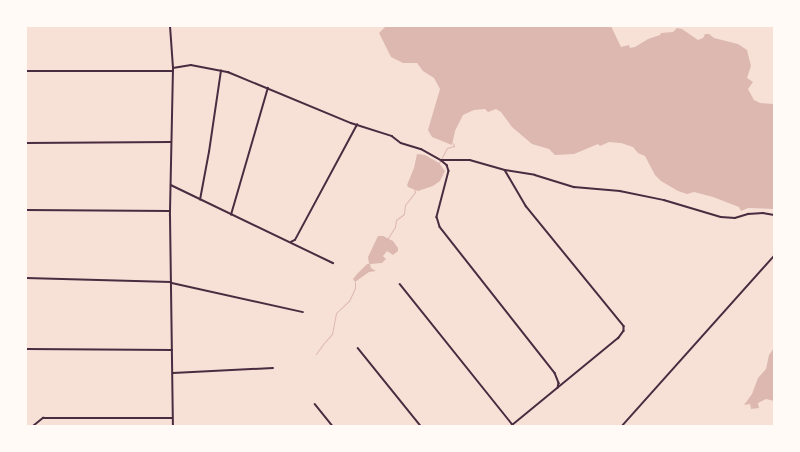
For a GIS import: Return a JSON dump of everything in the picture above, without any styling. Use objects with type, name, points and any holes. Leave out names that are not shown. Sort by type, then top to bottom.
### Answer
[{"type":"street","points":[[170,26],[173,68],[170,185],[172,426]]},
{"type":"street","points":[[173,68],[181,68],[191,65],[221,70],[356,125],[392,136],[401,143],[420,149],[441,160],[447,165],[449,170],[437,217],[440,227],[555,373],[559,383],[558,389]]},
{"type":"street","points":[[200,200],[210,152],[221,70]]},
{"type":"street","points":[[26,71],[173,71]]},
{"type":"street","points":[[231,215],[268,88]]},
{"type":"street","points":[[291,242],[295,240],[356,125]]},
{"type":"street","points":[[26,143],[171,142]]},
{"type":"street","points":[[441,160],[470,160],[505,170],[535,175],[574,187],[620,191],[680,204],[722,217],[735,218],[763,213],[774,215]]},
{"type":"street","points":[[400,284],[512,425],[619,338],[624,332],[624,326],[526,206],[505,170]]},
{"type":"street","points":[[170,185],[333,263]]},
{"type":"street","points":[[26,210],[170,211]]},
{"type":"street","points":[[622,426],[774,256]]},
{"type":"street","points":[[26,278],[171,282],[303,312]]},
{"type":"street","points":[[358,348],[421,426]]},
{"type":"street","points":[[26,349],[172,350]]},
{"type":"street","points":[[172,373],[273,368]]},
{"type":"street","points":[[316,404],[333,426]]},
{"type":"street","points":[[33,426],[43,418],[172,418]]},
{"type":"shaded area","points":[[386,26],[611,26],[621,47],[629,45],[630,48],[660,35],[661,33],[673,32],[677,28],[682,29],[698,40],[703,38],[705,34],[709,34],[714,38],[738,44],[747,50],[751,66],[747,78],[753,82],[748,89],[754,100],[760,103],[774,104],[774,209],[748,208],[741,211],[739,207],[713,197],[694,192],[687,194],[678,191],[661,181],[655,175],[645,156],[638,153],[633,147],[621,143],[609,142],[600,146],[598,144],[574,154],[555,155],[549,149],[532,144],[512,127],[501,112],[496,109],[488,112],[485,109],[474,110],[463,115],[455,131],[452,145],[432,137],[428,130],[440,89],[434,78],[423,71],[417,63],[403,63],[391,57],[379,33]]},
{"type":"shaded area","points":[[417,154],[425,155],[439,163],[445,171],[440,181],[433,186],[418,191],[408,187],[407,185],[414,168]]},
{"type":"shaded area","points":[[378,236],[383,236],[393,241],[398,248],[398,251],[393,255],[387,251],[383,256],[386,259],[382,263],[370,264],[371,268],[376,271],[369,272],[355,282],[353,279],[367,264],[369,264],[368,257]]},
{"type":"shaded area","points":[[774,348],[774,401],[766,399],[758,403],[759,408],[751,409],[750,404],[744,405],[752,394],[758,378],[766,369],[769,355]]},
{"type":"waterway","points":[[439,163],[447,148],[454,146],[453,143]]},
{"type":"waterway","points":[[388,238],[395,227],[396,220],[404,214],[405,205],[415,192],[414,189]]},
{"type":"waterway","points":[[316,354],[332,334],[336,313],[349,301],[355,288],[355,282]]}]
